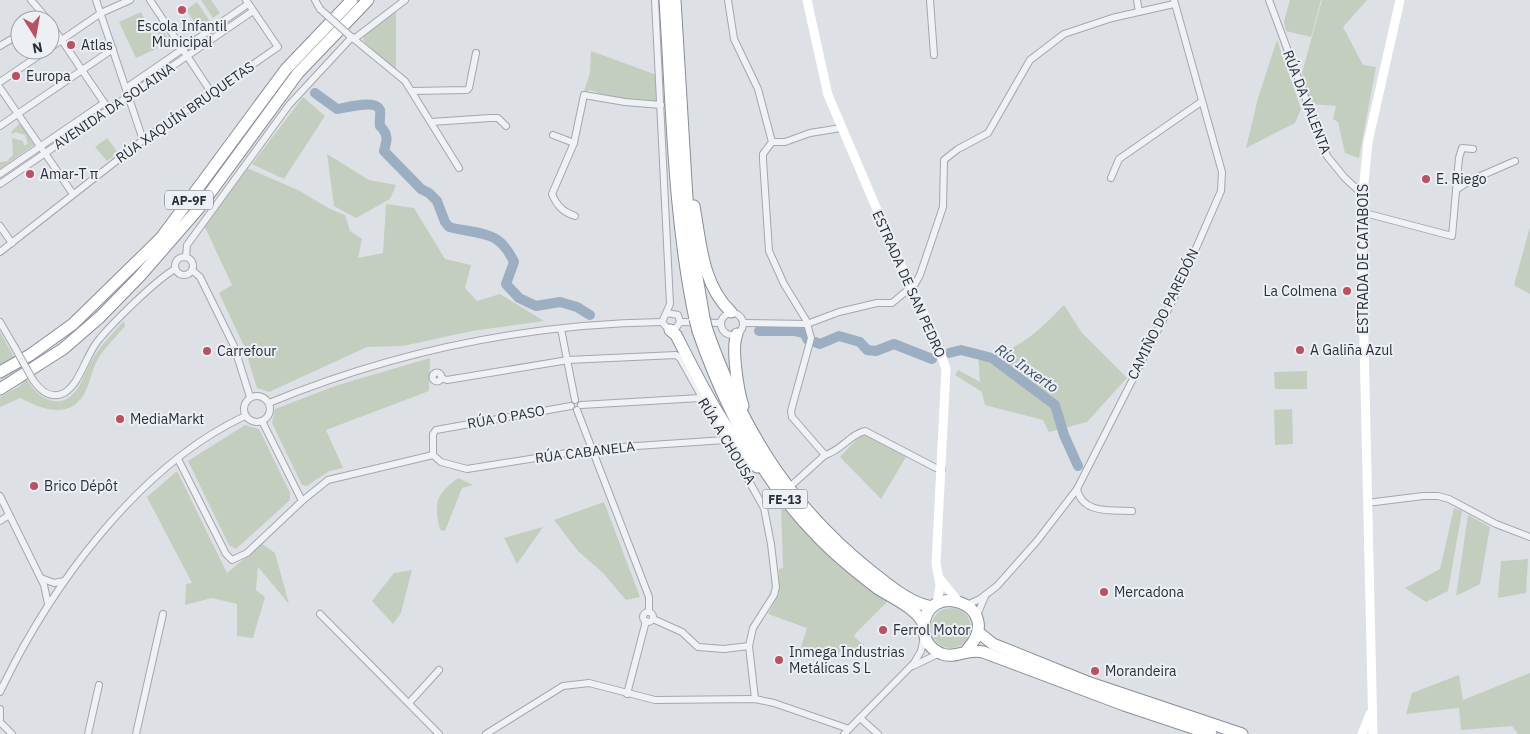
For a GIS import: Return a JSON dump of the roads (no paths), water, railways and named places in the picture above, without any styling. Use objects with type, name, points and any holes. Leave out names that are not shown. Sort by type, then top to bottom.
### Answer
[{"type":"highway","name":"AP-9F","points":[[0,372],[30,355],[73,324],[161,238],[286,69],[352,0]]},
{"type":"highway","name":"AP-9F","points":[[0,389],[63,348],[100,316],[140,276],[199,208],[298,73],[368,0]]},
{"type":"highway","points":[[353,15],[376,0]]},
{"type":"highway","name":"FE-13","points":[[665,0],[681,233],[687,282],[722,394],[738,426],[772,480],[817,536],[876,587],[918,614],[929,645],[940,653]]},
{"type":"highway","name":"FE-13","points":[[675,0],[689,231],[699,318]]},
{"type":"highway","points":[[684,149],[706,272],[712,288],[731,312]]},
{"type":"highway","points":[[671,326],[721,421],[737,446],[772,480]]},
{"type":"highway","name":"FE-13","points":[[703,330],[730,391],[764,453],[800,503],[851,555],[914,601],[934,605]]},
{"type":"highway","points":[[737,334],[734,343],[740,395],[764,453]]},
{"type":"highway","points":[[924,629],[927,614],[934,605],[951,600],[962,603],[976,618],[978,632],[976,640],[967,650],[955,655],[940,653]]},
{"type":"highway","points":[[978,632],[993,644],[1090,683],[1242,734]]},
{"type":"highway","points":[[967,650],[994,655],[1124,705],[1211,734]]},
{"type":"main road","name":"ESTRADA DE SAN PEDRO","points":[[807,0],[828,95],[939,348],[946,369],[936,563],[940,579],[934,605]]},
{"type":"main road","name":"ESTRADA DE CATABOIS","points":[[1373,734],[1361,212],[1368,142],[1400,0]]},
{"type":"main road","points":[[940,579],[962,603]]},
{"type":"main road","name":"ESTRADA DE CATABOIS","points":[[1362,734],[1368,724],[1372,702]]},
{"type":"street","points":[[31,0],[39,10]]},
{"type":"street","points":[[96,0],[143,140]]},
{"type":"street","points":[[62,40],[101,13],[130,0]]},
{"type":"street","points":[[150,0],[211,92]]},
{"type":"street","points":[[315,0],[320,9],[405,81],[460,168]]},
{"type":"street","points":[[186,257],[187,245],[289,105],[352,37],[405,0]]},
{"type":"street","points":[[655,0],[670,304],[667,313],[671,326]]},
{"type":"street","points":[[728,0],[734,39],[758,89],[772,142]]},
{"type":"street","points":[[930,0],[934,55]]},
{"type":"street","points":[[1137,0],[1139,12]]},
{"type":"street","name":"RÚA DA VALENTA","points":[[1269,0],[1327,156],[1344,178],[1362,194]]},
{"type":"street","points":[[247,2],[253,11]]},
{"type":"street","name":"AVENIDA DA SOLAINA","points":[[126,88],[247,2]]},
{"type":"street","points":[[744,323],[807,324],[839,312],[877,303],[892,303],[911,287],[920,274],[943,207],[944,160],[958,149],[988,133],[1030,60],[1064,34],[1112,18],[1174,2]]},
{"type":"street","name":"CAMIÑO DO PAREDÓN","points":[[987,594],[1036,541],[1077,488],[1176,294],[1221,191],[1222,172],[1174,2]]},
{"type":"street","name":"AVENIDA DA SOLAINA","points":[[0,184],[253,11]]},
{"type":"street","name":"RÚA XAQUÍN BRUQUETAS","points":[[0,252],[143,140],[278,47],[253,11]]},
{"type":"street","points":[[60,37],[108,110]]},
{"type":"street","points":[[0,126],[113,49]]},
{"type":"street","points":[[412,90],[466,90],[469,88],[476,53]]},
{"type":"street","points":[[0,82],[32,60]]},
{"type":"street","points":[[0,88],[74,194]]},
{"type":"street","points":[[575,216],[567,213],[556,204],[552,194],[574,143],[584,95],[625,102],[661,105]]},
{"type":"street","points":[[1111,178],[1119,159],[1201,102]]},
{"type":"street","name":"AVENIDA DA SOLAINA","points":[[0,174],[104,103]]},
{"type":"street","points":[[432,122],[498,118],[506,126]]},
{"type":"street","points":[[772,142],[785,142],[810,133],[841,128]]},
{"type":"street","points":[[553,134],[574,143]]},
{"type":"street","points":[[772,142],[763,154],[769,251],[784,284],[807,324],[811,338],[810,348],[790,411],[795,422],[825,455]]},
{"type":"street","points":[[1361,212],[1452,236],[1459,158],[1462,148],[1473,149]]},
{"type":"street","points":[[1456,190],[1470,181],[1515,161]]},
{"type":"street","points":[[0,226],[12,243]]},
{"type":"street","points":[[0,322],[40,391],[51,395],[62,394],[73,387],[96,344],[109,329],[175,269],[178,260],[186,257]]},
{"type":"street","points":[[175,269],[183,275],[190,274],[192,262],[186,257]]},
{"type":"street","points":[[192,270],[200,277],[234,346],[250,397]]},
{"type":"street","points":[[731,312],[740,315],[744,323],[741,332],[737,334],[728,334],[724,331],[721,323],[726,314],[731,312]]},
{"type":"street","points":[[667,313],[678,315],[671,326]]},
{"type":"street","points":[[268,403],[319,382],[429,350],[509,335],[561,328],[721,323]]},
{"type":"street","name":"RÚA A CHOUSA","points":[[671,326],[678,356],[700,398],[764,508],[776,579],[774,595],[753,628],[749,646],[755,699]]},
{"type":"street","points":[[561,328],[575,400],[579,401],[576,407],[649,597],[650,612],[653,615],[649,620],[626,694]]},
{"type":"street","points":[[441,378],[447,380],[568,360],[678,356]]},
{"type":"street","points":[[245,416],[244,405],[250,397],[258,396],[268,403]]},
{"type":"street","name":"RÚA O PASO","points":[[433,455],[433,434],[441,428],[576,407],[700,398]]},
{"type":"street","points":[[245,416],[255,422],[262,421],[268,415],[268,403]]},
{"type":"street","points":[[0,692],[16,658],[48,604],[64,581],[136,495],[178,459],[212,434],[245,416]]},
{"type":"street","points":[[262,421],[302,501]]},
{"type":"street","points":[[794,483],[825,455],[842,447],[858,433],[865,431],[936,468],[942,469]]},
{"type":"street","name":"RÚA CABANELA","points":[[433,455],[446,463],[467,469],[592,449],[725,440]]},
{"type":"street","points":[[178,459],[226,554],[232,560],[247,553],[302,501],[328,480],[433,455]]},
{"type":"street","points":[[1077,488],[1079,497],[1091,508],[1132,512]]},
{"type":"street","points":[[0,496],[45,583],[48,604]]},
{"type":"street","points":[[1367,503],[1438,496],[1449,499],[1496,524],[1530,537]]},
{"type":"street","points":[[0,522],[10,515]]},
{"type":"street","points":[[45,583],[64,581]]},
{"type":"street","points":[[45,583],[54,586],[55,594]]},
{"type":"street","points":[[962,603],[987,594]]},
{"type":"street","points":[[976,618],[987,594]]},
{"type":"street","points":[[136,734],[163,614]]},
{"type":"street","points":[[320,614],[439,734]]},
{"type":"street","points":[[649,620],[682,632],[698,647],[724,649],[749,646]]},
{"type":"street","points":[[486,734],[563,686],[589,683],[655,700],[755,699],[774,703],[847,731],[908,669],[921,651],[924,629]]},
{"type":"street","points":[[908,669],[924,659],[940,653]]},
{"type":"street","points":[[409,703],[439,670]]},
{"type":"street","points":[[88,734],[99,685]]},
{"type":"street","points":[[0,709],[0,721],[12,734]]},
{"type":"street","points":[[860,718],[878,734]]},
{"type":"waterway","name":"Río Inxerto","points":[[315,93],[337,109],[373,105],[380,110],[380,126],[385,132],[386,138],[384,151],[421,189],[429,193],[437,201],[445,222],[449,227],[487,235],[501,243],[514,262],[506,284],[519,298],[536,306],[560,302],[577,307],[590,315]]},
{"type":"waterway","name":"Río Inxerto","points":[[759,331],[795,331],[804,333],[808,340]]},
{"type":"waterway","name":"Río Inxerto","points":[[815,342],[820,344],[839,336],[860,342],[867,350],[876,351],[894,344],[932,359]]},
{"type":"waterway","name":"Río Inxerto","points":[[949,353],[961,350],[992,358],[1055,405],[1064,435],[1078,466]]},
{"type":"place","name":"Escola Infantil Municipal","points":[[182,10]]},
{"type":"place","name":"Atlas","points":[[71,45]]},
{"type":"place","name":"Europa","points":[[16,76]]},
{"type":"place","name":"Amar-T π","points":[[30,174]]},
{"type":"place","name":"E. Riego","points":[[1426,179]]},
{"type":"place","name":"La Colmena","points":[[1347,291]]},
{"type":"place","name":"A Galiña Azul","points":[[1300,350]]},
{"type":"place","name":"Carrefour","points":[[207,351]]},
{"type":"place","name":"MediaMarkt","points":[[120,419]]},
{"type":"place","name":"Brico Dépôt","points":[[34,486]]},
{"type":"place","name":"Mercadona","points":[[1104,592]]},
{"type":"place","name":"Ferrol Motor","points":[[883,630]]},
{"type":"place","name":"Inmega Industrias Metálicas S L","points":[[779,660]]},
{"type":"place","name":"Morandeira","points":[[1095,671]]}]
